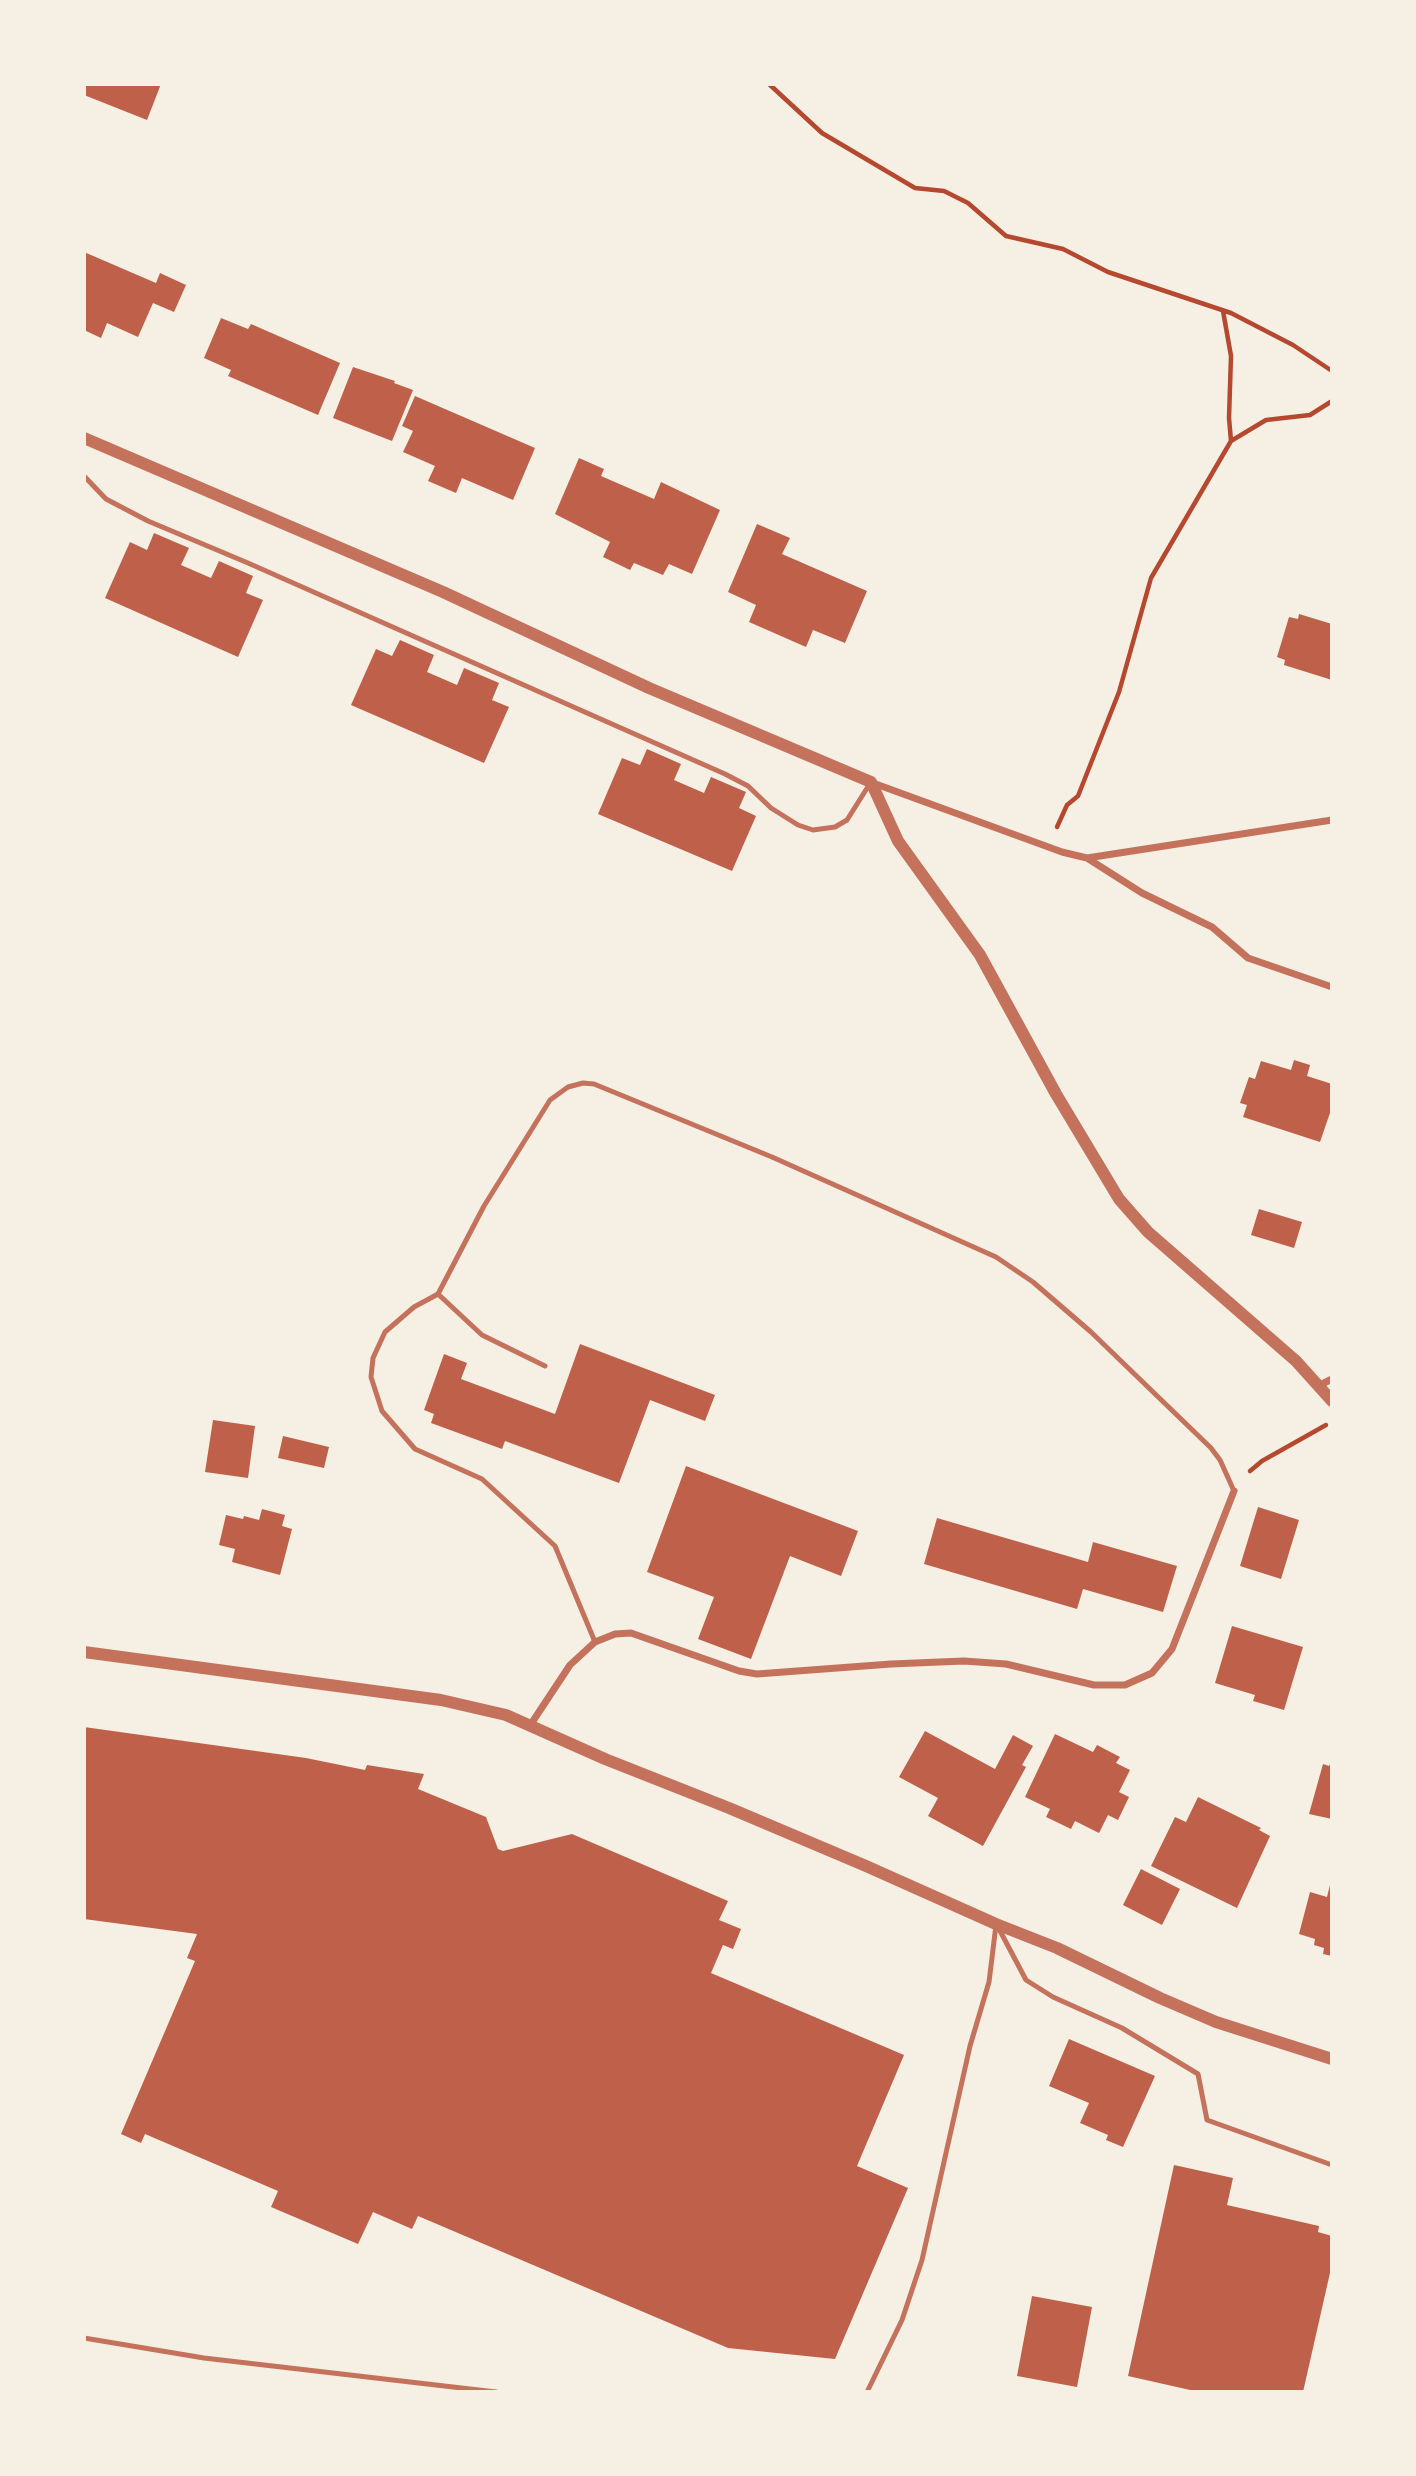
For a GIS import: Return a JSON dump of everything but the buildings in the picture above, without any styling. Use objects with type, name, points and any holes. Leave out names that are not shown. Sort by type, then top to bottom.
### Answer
[{"type":"street","points":[[84,438],[443,592],[649,688],[871,782],[1048,847],[1087,858],[1142,893],[1212,927],[1248,958],[1332,987]]},
{"type":"street","points":[[871,782],[898,841],[980,955],[1056,1094],[1119,1199],[1148,1232],[1296,1361],[1332,1401]]},
{"type":"street","points":[[1087,858],[1332,820]]},
{"type":"street","points":[[1320,1385],[1332,1379]]},
{"type":"street","points":[[531,1724],[563,1674],[595,1642],[615,1634],[631,1633],[739,1671],[757,1674],[964,1661],[1006,1664],[1094,1685],[1125,1685],[1152,1672],[1172,1649],[1234,1491]]},
{"type":"street","points":[[84,1652],[441,1700],[493,1711],[531,1724],[605,1759],[842,1855],[996,1924],[1057,1948],[1216,2022],[1332,2059]]},
{"type":"lane","points":[[84,476],[106,499],[148,522],[248,563],[725,774],[748,786],[771,808],[798,825],[813,830],[825,830],[847,820],[871,782]]},
{"type":"lane","points":[[595,1642],[555,1546],[482,1479],[415,1449],[382,1411],[371,1377],[373,1358],[386,1332],[414,1307],[438,1294],[484,1206],[550,1100],[568,1087],[583,1083],[594,1084],[772,1157],[996,1257],[1033,1282],[1091,1332],[1211,1448],[1220,1460],[1234,1491]]},
{"type":"lane","points":[[438,1294],[482,1335],[545,1366]]},
{"type":"lane","points":[[996,1924],[1027,1980],[1053,1997],[1122,2028],[1198,2074],[1207,2120],[1332,2165]]},
{"type":"lane","points":[[867,2392],[902,2320],[922,2260],[970,2046],[989,1982],[996,1924]]},
{"type":"lane","points":[[84,2337],[204,2358],[496,2392]]},
{"type":"path","points":[[769,84],[822,133],[915,188],[944,191],[968,203],[1006,236],[1025,242],[1048,244],[1108,272],[1223,311],[1293,345],[1332,371]]},
{"type":"path","points":[[1223,311],[1231,356],[1231,441]]},
{"type":"path","points":[[1048,847],[1067,805],[1078,796],[1119,692],[1151,578],[1231,441],[1266,420],[1310,415],[1332,401]]},
{"type":"path","points":[[1234,1491],[1262,1461],[1332,1422]]}]
